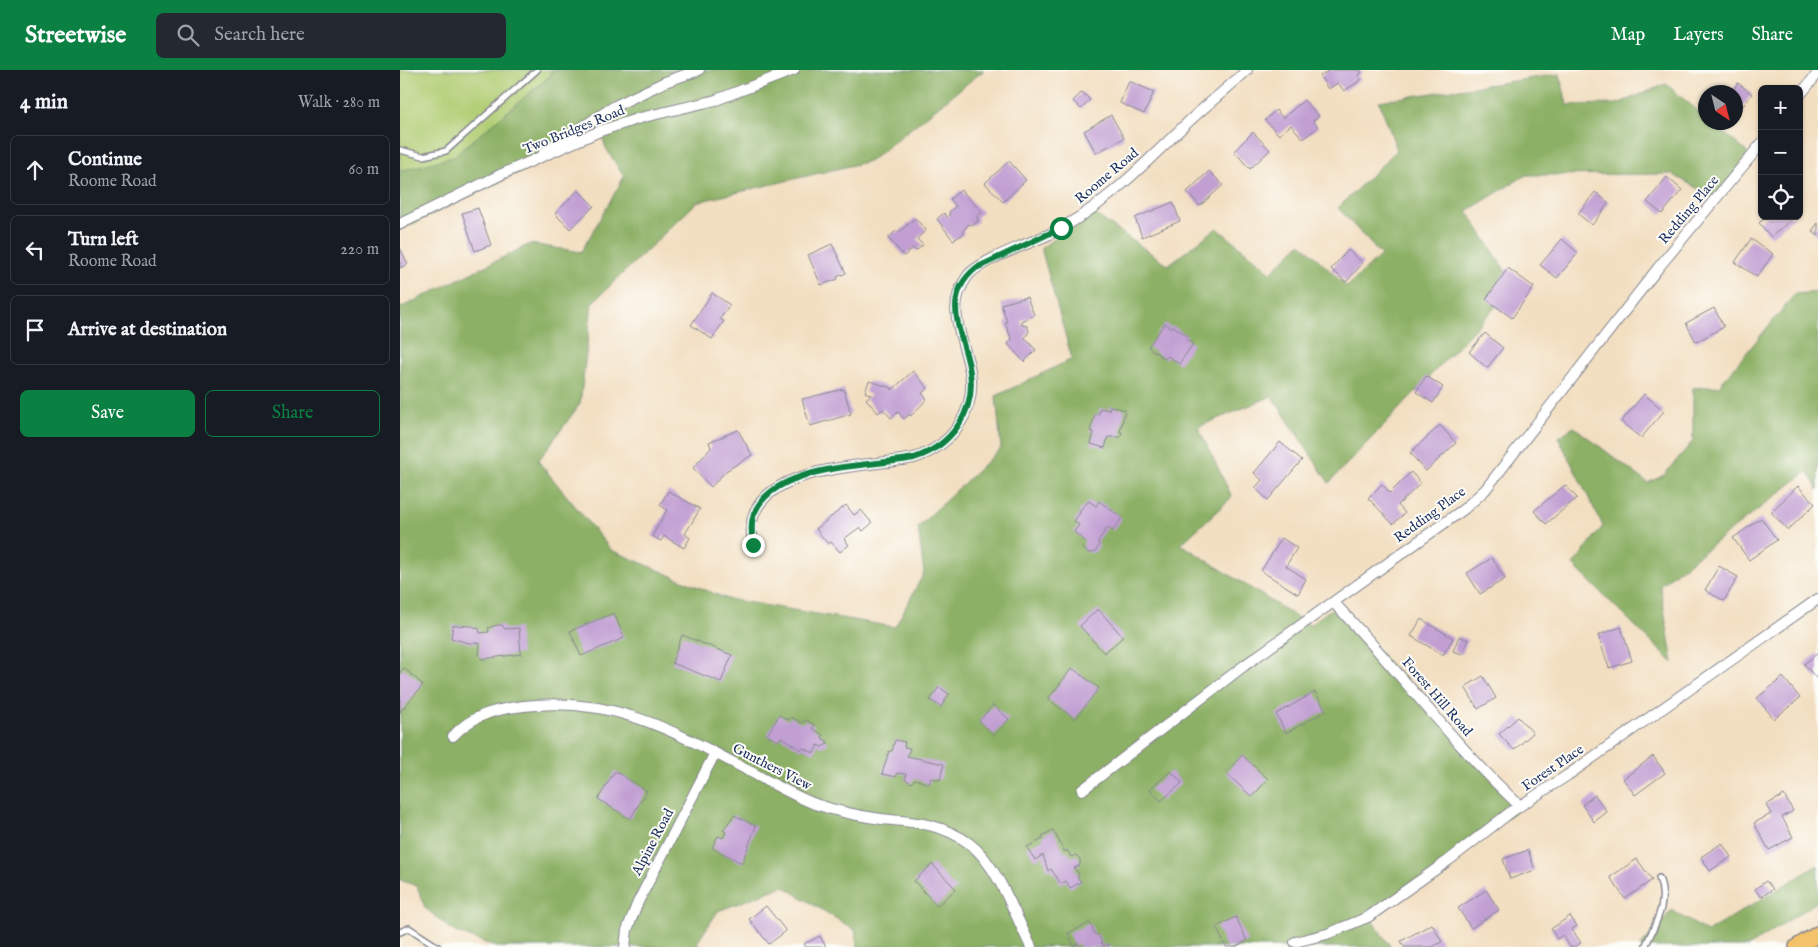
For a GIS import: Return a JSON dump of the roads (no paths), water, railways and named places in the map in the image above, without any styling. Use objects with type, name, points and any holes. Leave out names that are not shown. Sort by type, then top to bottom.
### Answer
[{"type":"main road","points":[[1797,947],[1818,934]]},
{"type":"street","points":[[526,164],[615,106],[664,82],[699,70]]},
{"type":"street","name":"Two Bridges Road","points":[[400,224],[600,131],[668,111],[716,100],[794,70]]},
{"type":"street","name":"Roome Road","points":[[753,545],[752,525],[758,506],[788,483],[820,470],[914,458],[928,453],[952,436],[966,412],[971,391],[970,370],[956,315],[959,294],[967,275],[985,263],[1061,228],[1093,208],[1126,182],[1247,70]]},
{"type":"street","points":[[1803,91],[1818,73]]},
{"type":"street","name":"Redding Place","points":[[1082,790],[1245,665],[1464,509],[1485,490],[1658,268],[1758,148]]},
{"type":"street","name":"Forest Place","points":[[1294,942],[1327,934],[1368,917],[1520,806],[1771,634],[1818,599]]},
{"type":"street","name":"Forest Hill Road","points":[[1334,603],[1367,637],[1486,774],[1520,806]]},
{"type":"street","name":"Gunthers View","points":[[453,736],[462,725],[478,716],[509,707],[548,703],[584,705],[618,711],[676,732],[815,804],[852,814],[917,821],[953,832],[972,845],[985,859],[1030,947]]},
{"type":"street","name":"Alpine Road","points":[[624,947],[627,930],[638,902],[715,753]]},
{"type":"lane","points":[[400,150],[423,156],[446,151],[537,70]]},
{"type":"lane","points":[[1646,947],[1661,910],[1664,897],[1659,878]]},
{"type":"lane","points":[[400,932],[409,928],[438,947]]}]
